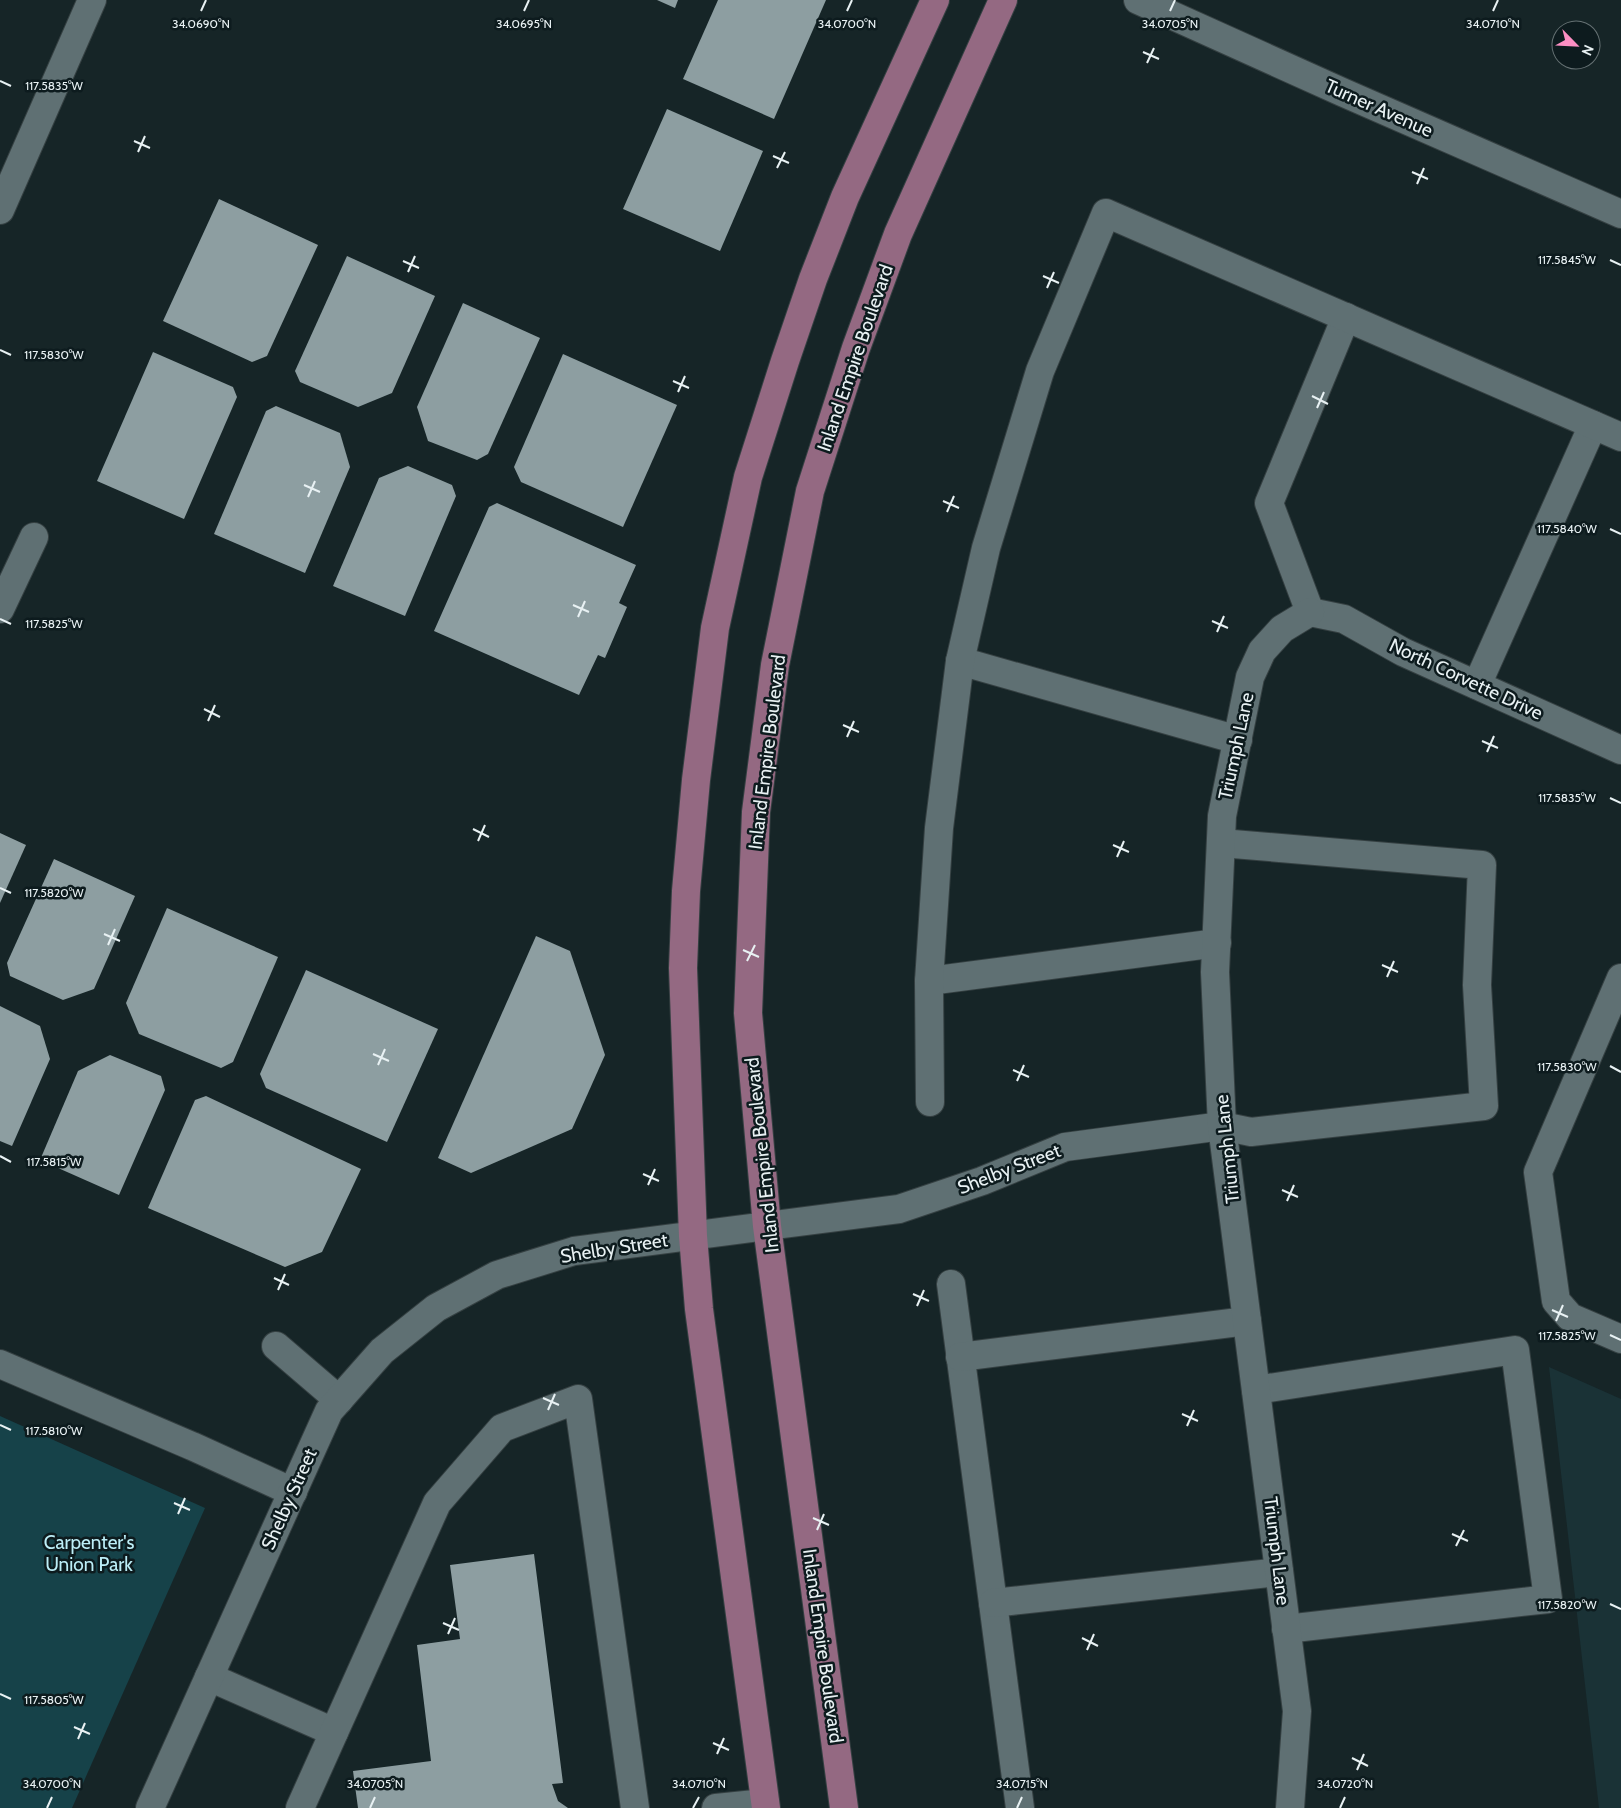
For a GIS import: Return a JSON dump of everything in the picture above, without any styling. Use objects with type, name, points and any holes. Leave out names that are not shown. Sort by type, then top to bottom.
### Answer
[{"type":"main road","points":[[765,1806],[699,1309],[693,1236],[683,958],[686,891],[696,780],[715,628],[748,477],[813,280],[845,198],[935,0]]},
{"type":"main road","name":"Inland Empire Boulevard","points":[[844,1808],[767,1226],[748,1013],[756,812],[775,665],[810,491],[856,348],[898,234],[1003,0]]},
{"type":"street","points":[[0,210],[92,0]]},
{"type":"street","name":"Turner Avenue","points":[[1138,0],[1621,214]]},
{"type":"street","points":[[930,1102],[929,981],[939,828],[960,661],[986,548],[1040,371],[1106,213],[1621,437]]},
{"type":"street","points":[[1310,612],[1270,503],[1346,317]]},
{"type":"street","points":[[1477,685],[1593,425]]},
{"type":"street","points":[[0,609],[34,537]]},
{"type":"street","name":"North Corvette Drive","points":[[1310,612],[1344,619],[1403,652],[1621,750]]},
{"type":"street","name":"Triumph Lane","points":[[1290,1808],[1297,1712],[1222,1126],[1216,972],[1222,816],[1250,678],[1262,652],[1282,629],[1310,612]]},
{"type":"street","points":[[960,661],[1238,740]]},
{"type":"street","name":"Shelby Street","points":[[150,1808],[328,1411],[382,1351],[436,1308],[497,1275],[574,1251],[899,1209],[982,1181],[1065,1147],[1222,1126],[1251,1132],[1484,1106],[1477,985],[1482,865],[1221,843]]},
{"type":"street","points":[[929,981],[1217,943]]},
{"type":"street","points":[[1621,978],[1538,1172],[1556,1301],[1570,1317],[1621,1339]]},
{"type":"street","points":[[951,1284],[1020,1808]]},
{"type":"street","points":[[960,1357],[1247,1321]]},
{"type":"street","points":[[276,1346],[339,1400]]},
{"type":"street","points":[[1256,1390],[1515,1350],[1548,1599],[1286,1629]]},
{"type":"street","points":[[0,1364],[192,1446],[292,1492]]},
{"type":"street","points":[[300,1808],[438,1503],[502,1428],[578,1399],[634,1808]]},
{"type":"street","points":[[993,1603],[1279,1572]]},
{"type":"street","points":[[209,1677],[334,1732]]},
{"type":"street","points":[[716,1808],[765,1806]]},
{"type":"shaded area","points":[[1549,1367],[1621,1399],[1621,1808],[1599,1808]]},
{"type":"green space","name":"Carpenter's Union Park","points":[[0,1416],[205,1508],[72,1808],[0,1808]]},
{"type":"building","points":[[657,0],[678,0],[675,8]]},
{"type":"building","points":[[718,0],[826,0],[774,119],[683,79]]},
{"type":"building","points":[[667,109],[763,151],[720,251],[623,209]]},
{"type":"building","points":[[219,199],[318,245],[267,356],[252,362],[163,321]]},
{"type":"building","points":[[347,256],[435,296],[392,393],[358,407],[300,382],[295,371]]},
{"type":"building","points":[[463,303],[540,338],[488,454],[477,460],[428,441],[417,407]]},
{"type":"building","points":[[153,352],[233,387],[237,397],[184,519],[97,481]]},
{"type":"building","points":[[563,354],[677,405],[623,527],[521,482],[514,467]]},
{"type":"building","points":[[276,406],[340,433],[350,467],[305,573],[214,534],[266,411]]},
{"type":"building","points":[[408,466],[452,485],[456,496],[405,616],[333,586],[379,478]]},
{"type":"building","points":[[497,503],[636,565],[619,603],[627,607],[605,658],[598,655],[579,695],[434,631],[489,507]]},
{"type":"building","points":[[0,833],[26,845],[0,903]]},
{"type":"building","points":[[54,859],[135,896],[94,989],[63,1000],[10,976],[7,963]]},
{"type":"building","points":[[167,908],[278,957],[233,1062],[221,1068],[139,1034],[126,1003]]},
{"type":"building","points":[[536,936],[570,951],[605,1055],[572,1129],[471,1173],[438,1158]]},
{"type":"building","points":[[306,970],[438,1029],[387,1142],[266,1088],[260,1074]]},
{"type":"building","points":[[0,1006],[40,1026],[50,1059],[12,1146],[0,1141]]},
{"type":"building","points":[[110,1055],[161,1076],[165,1090],[119,1195],[40,1160],[78,1071]]},
{"type":"building","points":[[206,1096],[361,1169],[322,1252],[285,1267],[148,1208],[195,1100]]},
{"type":"building","points":[[534,1554],[563,1783],[552,1784],[558,1801],[568,1808],[358,1808],[353,1771],[431,1761],[417,1645],[460,1639],[450,1565]]}]
